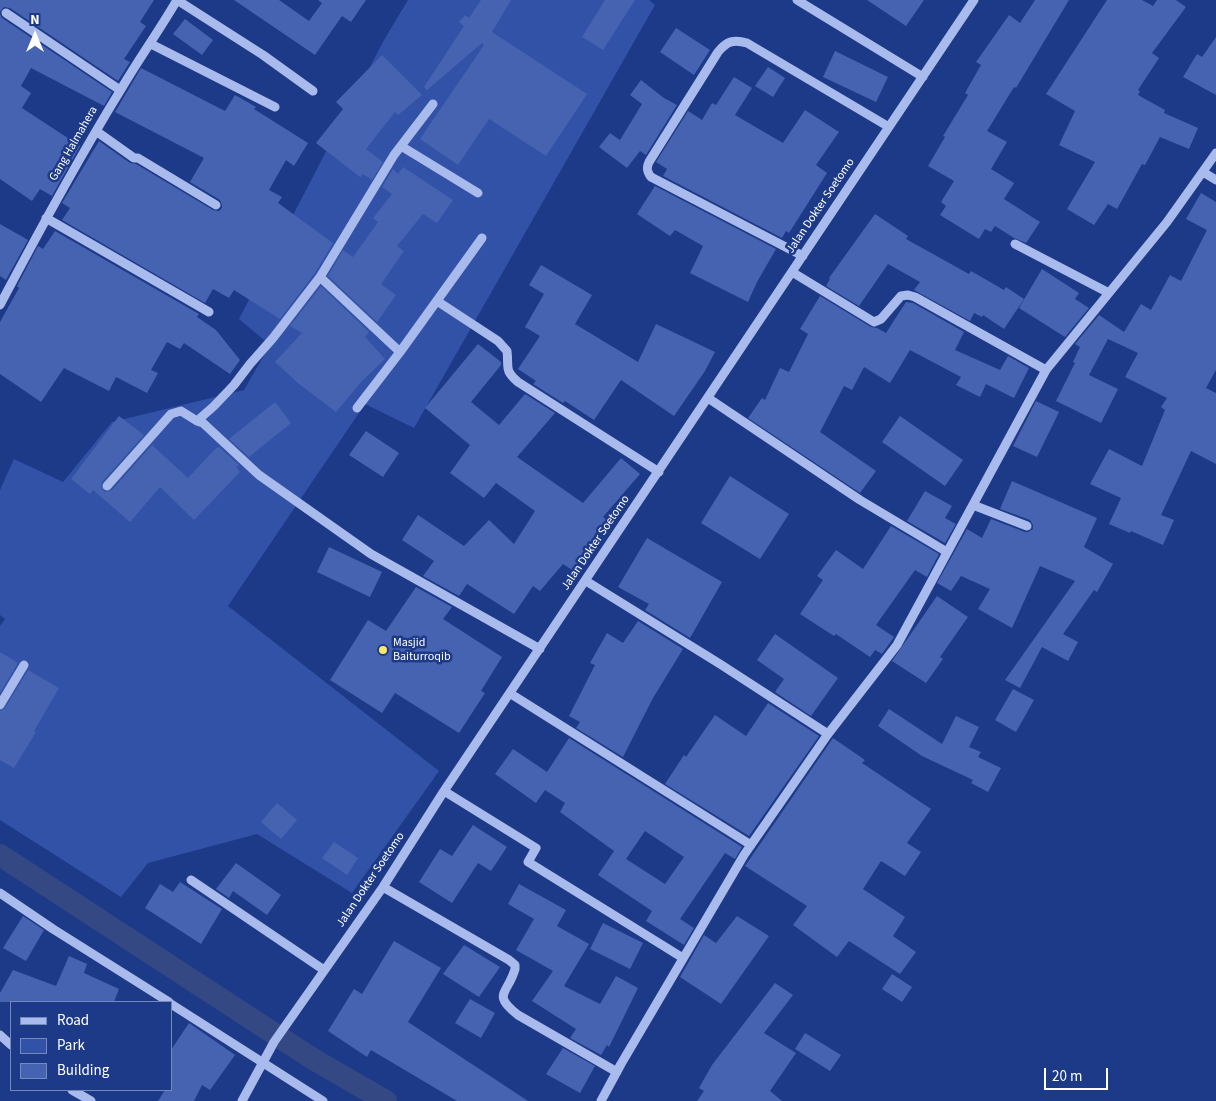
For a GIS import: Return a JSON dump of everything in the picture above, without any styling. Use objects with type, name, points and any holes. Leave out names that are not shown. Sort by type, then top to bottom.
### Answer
[{"type":"street","name":"Gang Halmahera","points":[[0,305],[46,218],[96,131],[177,0]]},
{"type":"street","points":[[177,0],[263,55],[313,91]]},
{"type":"street","points":[[797,0],[922,76]]},
{"type":"street","name":"Jalan Dokter Soetomo","points":[[242,1101],[274,1042],[383,887],[444,791],[511,694],[974,0]]},
{"type":"street","points":[[6,13],[120,90]]},
{"type":"street","points":[[803,256],[651,177],[648,173],[647,167],[649,162],[718,52],[728,42],[733,40],[747,43],[889,127]]},
{"type":"street","points":[[151,44],[275,107]]},
{"type":"street","points":[[197,421],[234,384],[273,338],[320,277],[401,146],[433,104]]},
{"type":"street","points":[[96,131],[134,158],[138,158],[216,205]]},
{"type":"street","points":[[401,146],[478,193]]},
{"type":"street","points":[[601,1101],[683,958],[751,845],[828,734],[896,645],[1046,370],[1167,222],[1216,153]]},
{"type":"street","points":[[1203,172],[1216,180]]},
{"type":"street","points":[[46,218],[209,312]]},
{"type":"street","points":[[357,408],[482,238]]},
{"type":"street","points":[[1015,244],[1109,293]]},
{"type":"street","points":[[792,272],[874,322],[881,319],[901,296],[915,297],[1046,370]]},
{"type":"street","points":[[320,277],[400,352]]},
{"type":"street","points":[[437,301],[498,341],[507,351],[507,369],[510,375],[518,382],[659,472]]},
{"type":"street","points":[[708,398],[860,500],[947,552]]},
{"type":"street","points":[[107,486],[171,414],[181,411],[203,423],[259,475],[371,554],[540,649]]},
{"type":"street","points":[[973,505],[1027,526]]},
{"type":"street","points":[[586,581],[828,734]]},
{"type":"street","points":[[0,705],[24,665]]},
{"type":"street","points":[[511,694],[751,845]]},
{"type":"street","points":[[444,791],[536,848],[528,862],[683,958]]},
{"type":"street","points":[[191,880],[324,970]]},
{"type":"street","points":[[383,887],[509,960],[515,965],[515,969],[503,994],[503,1001],[507,1006],[518,1015],[617,1072]]},
{"type":"street","points":[[0,905],[2,894],[167,1001]]},
{"type":"street","points":[[172,1004],[323,1101]]},
{"type":"street","points":[[0,1034],[10,1044]]},
{"type":"street","points":[[74,1091],[91,1101]]},
{"type":"green space","points":[[408,0],[649,0],[655,5],[414,428],[365,404],[228,606],[439,771],[352,893],[257,834],[148,863],[121,897],[0,820],[0,626],[5,619],[0,615],[0,490],[14,459],[63,482],[112,422],[244,390],[270,345],[239,319],[384,40]]},
{"type":"building","points":[[0,0],[154,0],[140,22],[146,26],[124,59],[130,62],[118,81],[10,8],[4,7],[0,12]]},
{"type":"building","points":[[234,0],[279,0],[309,21],[322,3],[318,0],[366,0],[351,22],[342,16],[315,55]]},
{"type":"building","points":[[481,0],[511,0],[492,32],[587,94],[546,156],[489,119],[458,165],[420,139],[484,45],[482,43],[427,90],[424,87],[464,26],[459,22],[465,15],[469,18]]},
{"type":"building","points":[[605,0],[635,0],[603,50],[582,37]]},
{"type":"building","points":[[867,0],[924,0],[906,26]]},
{"type":"building","points":[[1035,0],[1069,0],[1016,88],[1014,87],[987,131],[1007,142],[991,169],[1014,183],[1004,199],[1040,222],[1026,243],[995,226],[991,232],[985,229],[979,239],[940,215],[946,206],[941,202],[954,181],[928,166],[945,137],[943,136],[968,95],[965,93],[981,65],[976,62],[1009,15],[1020,23]]},
{"type":"building","points":[[1107,0],[1142,0],[1153,6],[1157,0],[1176,0],[1186,7],[1152,53],[1159,58],[1138,90],[1140,91],[1138,95],[1165,110],[1164,113],[1198,128],[1189,149],[1160,137],[1145,165],[1142,164],[1117,209],[1108,204],[1094,225],[1067,209],[1095,162],[1059,145],[1075,111],[1046,94]]},
{"type":"building","points":[[0,14],[2,18],[112,92],[104,106],[31,68],[21,86],[31,93],[22,108],[80,146],[52,196],[40,189],[32,201],[0,179]]},
{"type":"building","points":[[185,19],[213,40],[202,55],[173,34]]},
{"type":"building","points":[[676,28],[710,50],[694,75],[660,52]]},
{"type":"building","points":[[1216,37],[1216,95],[1183,77],[1197,54],[1202,57]]},
{"type":"building","points":[[835,51],[888,77],[876,102],[823,77]]},
{"type":"building","points":[[382,55],[422,95],[398,115],[395,112],[366,149],[383,162],[372,180],[363,174],[360,177],[316,143],[343,109],[336,102]]},
{"type":"building","points":[[768,67],[785,78],[773,97],[755,86]]},
{"type":"building","points":[[141,68],[225,111],[235,95],[256,107],[254,109],[308,143],[294,166],[286,160],[269,190],[282,197],[278,203],[333,243],[315,273],[280,319],[234,290],[229,298],[213,289],[205,303],[62,220],[70,208],[62,203],[99,141],[130,163],[136,164],[213,210],[219,211],[222,208],[220,200],[190,182],[204,158],[115,112]]},
{"type":"building","points":[[734,77],[752,88],[735,115],[783,143],[805,110],[839,132],[816,165],[827,173],[789,233],[786,231],[782,238],[663,176],[667,169],[656,162],[688,111],[702,120],[712,103],[716,105]]},
{"type":"building","points":[[641,80],[664,98],[677,105],[646,155],[640,151],[627,168],[599,147],[610,133],[620,140],[642,104],[630,95]]},
{"type":"building","points":[[403,167],[453,200],[437,223],[423,214],[397,246],[404,251],[381,284],[396,295],[377,322],[328,276],[343,250],[353,257],[378,222],[373,218],[392,194],[382,187],[393,169],[398,174]]},
{"type":"building","points":[[655,186],[776,249],[748,302],[690,273],[703,246],[675,230],[670,236],[637,214]]},
{"type":"building","points":[[1201,193],[1216,202],[1216,370],[1206,388],[1216,393],[1216,464],[1191,451],[1161,515],[1174,520],[1163,545],[1109,524],[1121,498],[1090,484],[1109,449],[1142,466],[1165,410],[1161,407],[1167,398],[1125,377],[1138,353],[1108,339],[1089,375],[1118,389],[1101,423],[1056,401],[1075,363],[1073,362],[1080,347],[1075,344],[1099,315],[1124,332],[1141,304],[1151,310],[1170,275],[1181,281],[1207,230],[1186,219]]},
{"type":"building","points":[[875,214],[908,236],[906,239],[969,274],[971,271],[1004,290],[1006,287],[1024,299],[1004,329],[983,315],[982,317],[974,313],[970,321],[914,290],[920,282],[888,264],[859,306],[826,286],[829,278]]},
{"type":"building","points":[[0,224],[28,240],[6,280],[0,276]]},
{"type":"building","points":[[55,231],[199,314],[197,317],[216,330],[240,360],[230,374],[184,343],[180,349],[167,342],[151,370],[158,373],[147,393],[116,377],[109,391],[64,368],[41,402],[0,374],[0,322],[19,288],[17,286],[38,246],[43,249]]},
{"type":"building","points":[[541,265],[592,295],[575,324],[638,362],[656,324],[715,352],[705,371],[674,416],[621,380],[594,420],[565,401],[563,403],[533,384],[536,381],[518,369],[540,336],[525,327],[544,294],[529,285]]},
{"type":"building","points":[[1042,269],[1079,293],[1075,299],[1089,308],[1065,337],[1019,308]]},
{"type":"building","points":[[321,286],[369,332],[365,337],[385,359],[362,381],[336,412],[299,384],[275,362],[302,333],[290,326]]},
{"type":"building","points":[[820,296],[871,327],[886,333],[906,302],[913,303],[964,332],[955,350],[1000,370],[1008,356],[1029,368],[1014,398],[986,384],[980,397],[956,385],[961,377],[910,350],[890,383],[864,367],[852,390],[844,386],[820,432],[876,471],[860,493],[748,418],[762,398],[765,400],[780,368],[789,372],[808,334],[800,329]]},
{"type":"building","points":[[478,344],[501,362],[501,365],[471,402],[499,425],[525,394],[555,413],[517,457],[583,503],[621,458],[640,474],[603,517],[612,524],[577,573],[563,564],[540,591],[533,586],[514,614],[467,584],[459,596],[423,576],[434,561],[402,540],[418,515],[464,546],[489,520],[514,544],[535,511],[496,483],[484,498],[450,473],[470,445],[425,408]]},
{"type":"building","points":[[1036,401],[1059,412],[1037,457],[1013,446]]},
{"type":"building","points":[[275,402],[291,423],[249,457],[229,439]]},
{"type":"building","points":[[119,416],[144,435],[102,482],[101,487],[105,492],[112,490],[152,445],[188,478],[219,447],[239,465],[236,467],[240,472],[194,520],[160,487],[130,522],[93,490],[90,494],[71,479]]},
{"type":"building","points":[[900,416],[963,460],[945,486],[882,442]]},
{"type":"building","points":[[366,431],[399,453],[383,477],[349,455]]},
{"type":"building","points":[[730,476],[789,514],[760,559],[701,523]]},
{"type":"building","points":[[1012,481],[1097,518],[1084,547],[1113,564],[1097,592],[1094,590],[1063,634],[1078,642],[1068,661],[1042,647],[1020,688],[1005,680],[1075,581],[1040,566],[1012,628],[978,609],[990,589],[961,576],[951,591],[937,583],[967,529],[982,538],[991,519],[1025,532],[1033,529],[1030,520],[1000,509]]},
{"type":"building","points":[[925,491],[952,506],[945,518],[956,524],[945,543],[907,521]]},
{"type":"building","points":[[891,526],[939,554],[927,577],[915,570],[876,625],[894,637],[882,654],[875,650],[870,657],[836,634],[834,636],[800,614],[823,580],[817,576],[836,550],[863,569]]},
{"type":"building","points":[[647,538],[722,582],[690,638],[645,610],[649,604],[618,587]]},
{"type":"building","points":[[329,547],[382,572],[370,597],[317,572]]},
{"type":"building","name":"Masjid Baiturroqib","points":[[416,587],[452,607],[443,619],[502,657],[481,691],[485,693],[459,733],[395,693],[382,713],[330,680],[368,620],[386,631]]},
{"type":"building","points":[[937,596],[968,617],[940,657],[943,659],[926,683],[892,661]]},
{"type":"building","points":[[638,621],[683,649],[653,698],[623,757],[576,728],[580,722],[569,716],[595,665],[590,663],[607,633],[623,643]]},
{"type":"building","points":[[775,634],[838,678],[811,716],[775,692],[784,679],[757,660]]},
{"type":"building","points":[[0,652],[18,663],[0,693]]},
{"type":"building","points":[[28,670],[59,688],[34,731],[36,732],[14,768],[0,760],[0,711],[5,708]]},
{"type":"building","points":[[1013,689],[1034,700],[1016,732],[995,720]]},
{"type":"building","points":[[768,703],[819,736],[749,836],[665,784],[684,755],[686,757],[715,715],[746,736]]},
{"type":"building","points":[[889,709],[942,744],[956,716],[979,727],[969,747],[981,752],[978,757],[1001,768],[988,792],[971,783],[973,780],[922,756],[878,726]]},
{"type":"building","points":[[569,738],[742,847],[735,859],[725,853],[680,919],[694,928],[684,945],[646,921],[652,911],[598,875],[614,851],[560,812],[565,803],[545,790],[536,803],[495,774],[513,749],[547,772]],"holes":[[[645,831],[684,857],[665,884],[626,859]]]},
{"type":"building","points":[[833,738],[865,760],[862,763],[931,809],[907,843],[921,852],[905,876],[881,861],[863,889],[905,917],[893,936],[916,952],[900,974],[849,941],[837,957],[793,925],[807,906],[745,866]]},
{"type":"building","points":[[277,803],[297,820],[281,839],[261,822]]},
{"type":"building","points":[[473,825],[507,847],[491,871],[478,863],[452,903],[419,882],[440,849],[452,856]]},
{"type":"building","points":[[334,842],[358,858],[347,875],[322,858]]},
{"type":"building","points":[[236,863],[281,895],[267,915],[233,891],[229,898],[216,889]]},
{"type":"building","points":[[180,882],[222,909],[201,944],[145,908],[160,884],[173,892]]},
{"type":"building","points":[[519,884],[566,910],[557,926],[589,944],[564,986],[600,1004],[616,976],[638,988],[609,1047],[607,1045],[601,1055],[570,1038],[576,1029],[532,1001],[553,971],[516,950],[534,919],[508,904]]},
{"type":"building","points":[[23,916],[44,930],[26,961],[3,948]]},
{"type":"building","points":[[737,916],[769,936],[721,1004],[680,977],[704,935],[716,943]]},
{"type":"building","points":[[603,923],[643,943],[630,969],[590,949]]},
{"type":"building","points":[[394,941],[441,968],[408,1022],[528,1101],[457,1101],[371,1050],[367,1057],[328,1031],[354,989],[362,994]]},
{"type":"building","points":[[464,945],[500,967],[479,997],[443,974]]},
{"type":"building","points":[[69,956],[87,964],[84,973],[119,989],[114,1001],[0,1002],[0,993],[13,970],[56,986]]},
{"type":"building","points":[[892,974],[912,987],[902,1002],[882,989]]},
{"type":"building","points":[[775,983],[793,995],[764,1033],[796,1053],[770,1091],[782,1101],[697,1101],[704,1091],[699,1088],[712,1065]]},
{"type":"building","points":[[470,999],[495,1013],[481,1038],[455,1023]]},
{"type":"building","points":[[189,1023],[235,1055],[210,1090],[202,1085],[194,1101],[158,1101],[164,1091],[172,1091],[172,1048]]},
{"type":"building","points":[[805,1033],[841,1055],[830,1071],[795,1049]]},
{"type":"building","points":[[563,1048],[595,1066],[580,1093],[546,1074]]},
{"type":"waterway","points":[[0,855],[313,1059],[386,1101]]},
{"type":"place","name":"Masjid Baiturroqib","points":[[383,650]]}]
